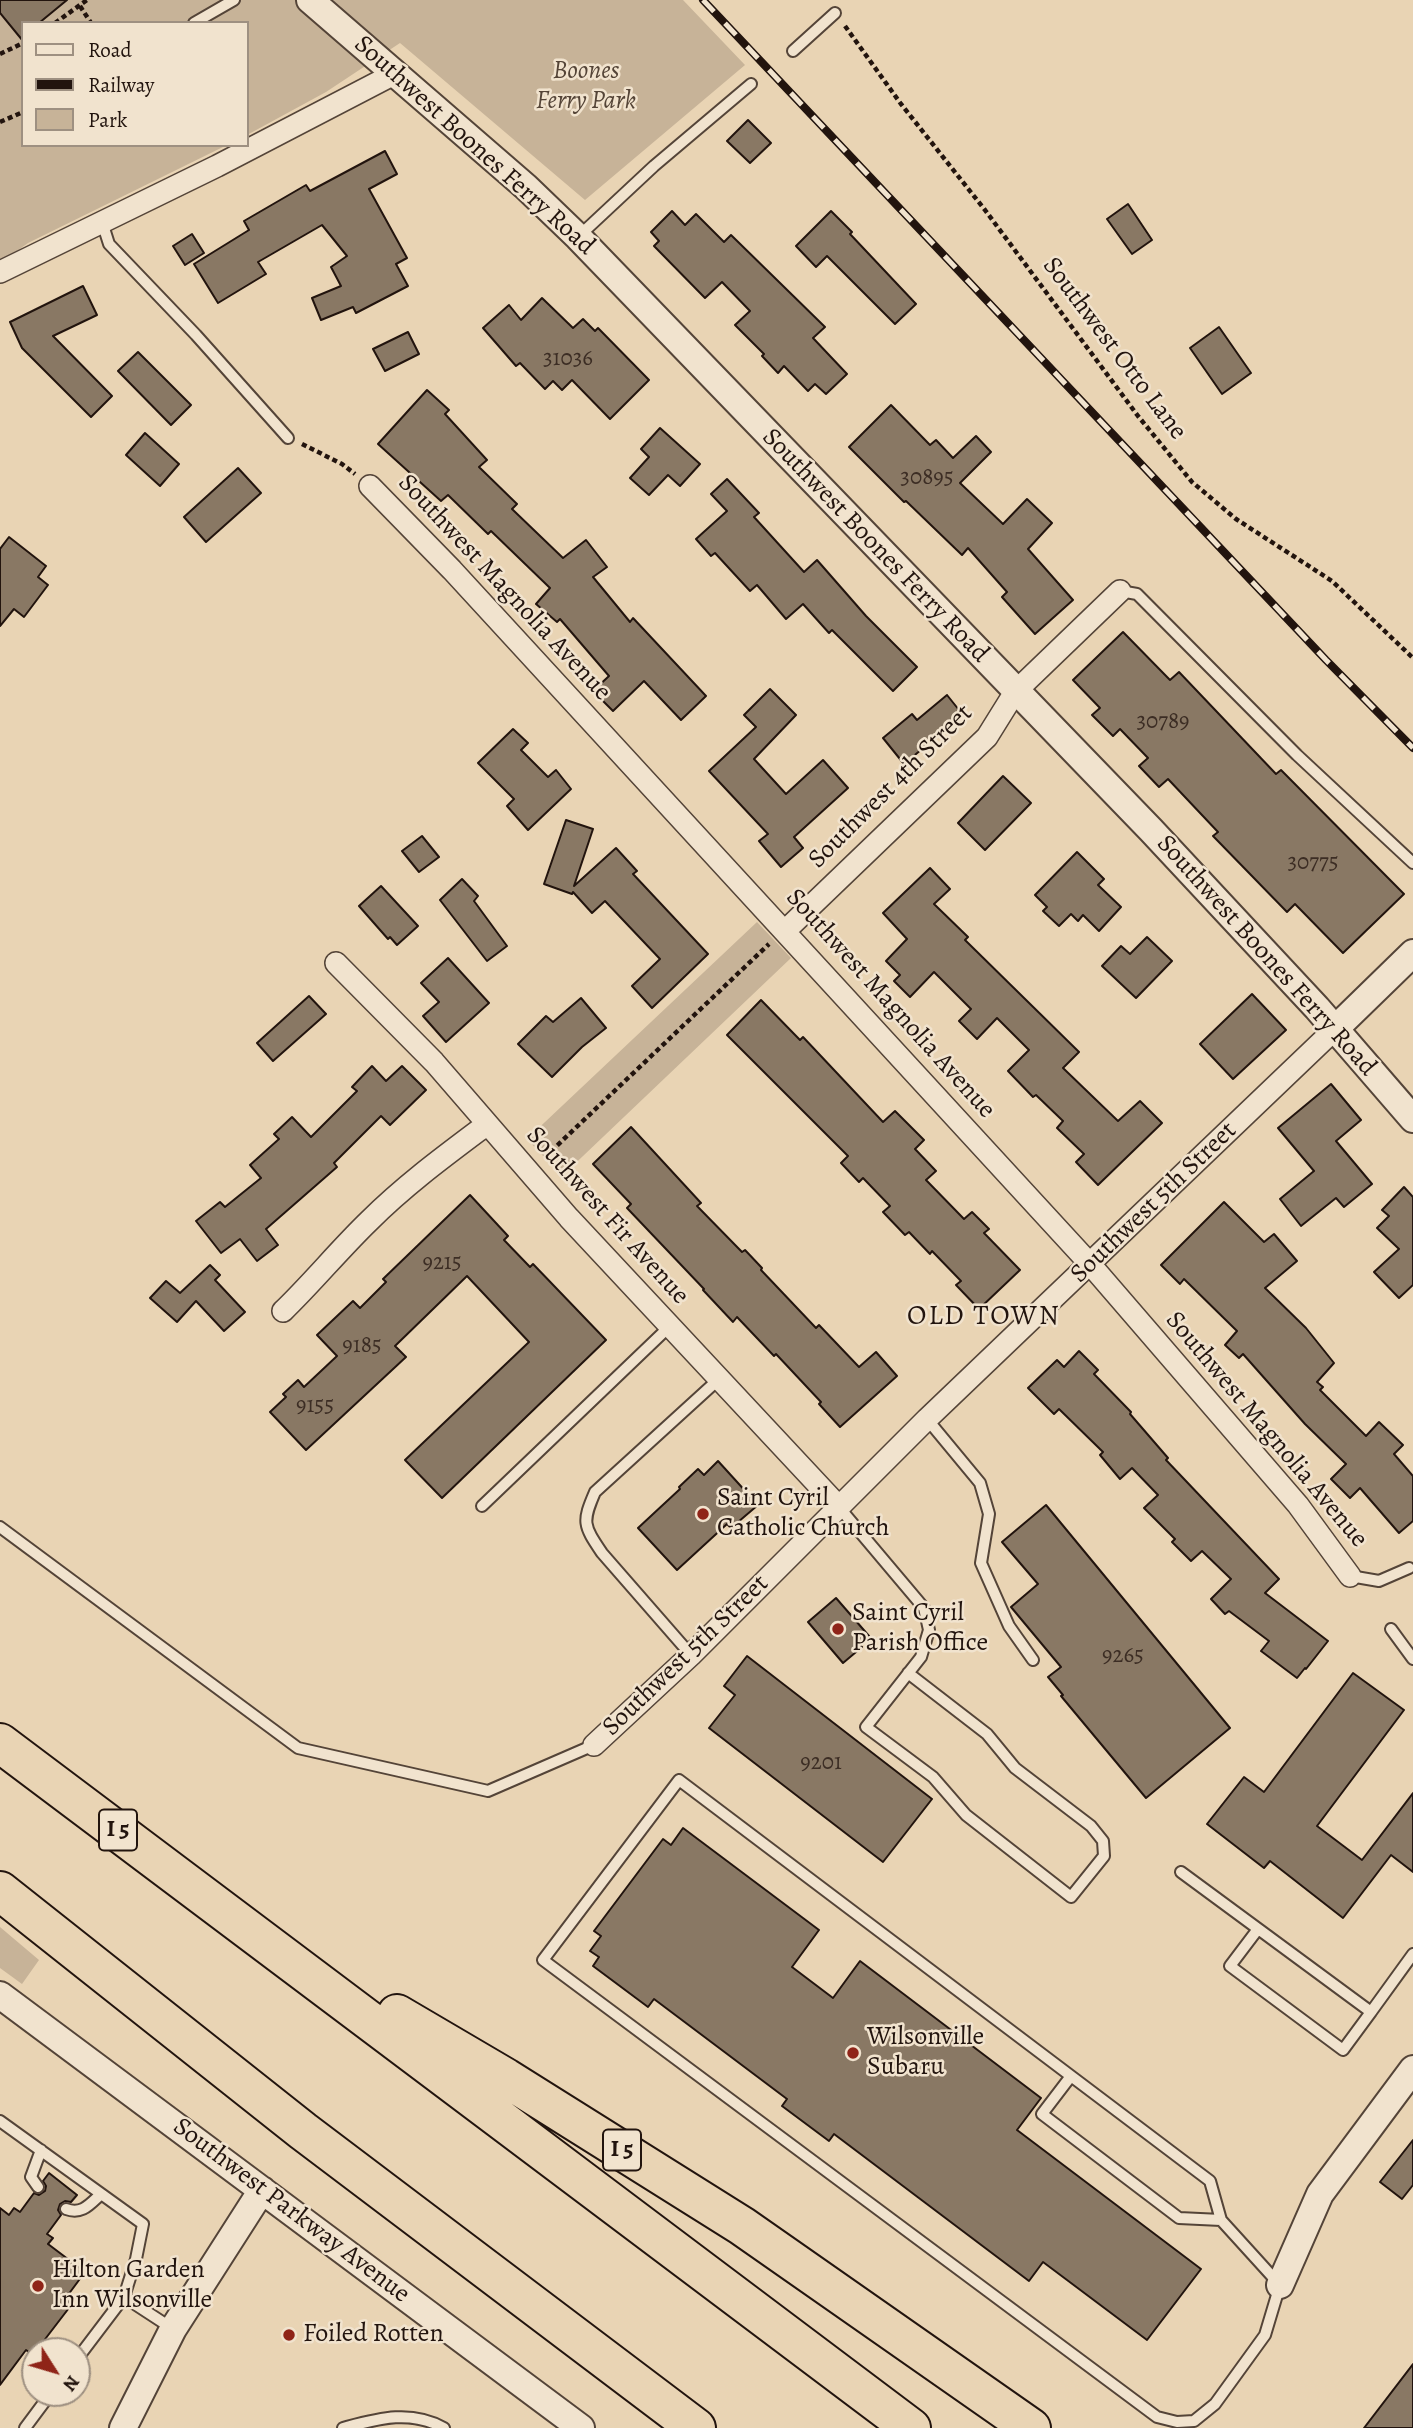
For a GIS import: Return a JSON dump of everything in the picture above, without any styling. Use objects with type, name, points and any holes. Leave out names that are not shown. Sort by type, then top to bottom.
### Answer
[{"type":"highway","name":"I 5","points":[[0,1743],[911,2428]]},
{"type":"highway","points":[[0,1891],[314,2139],[696,2428]]},
{"type":"highway","name":"I 5","points":[[236,1918],[506,2078],[699,2198],[1031,2428]]},
{"type":"street","name":"Southwest Boones Ferry Road","points":[[310,0],[526,187],[578,237],[1160,840],[1335,1029],[1413,1119]]},
{"type":"street","points":[[0,272],[217,166],[396,73]]},
{"type":"street","name":"Southwest Magnolia Avenue","points":[[370,486],[452,570],[643,780],[786,930],[1090,1264],[1298,1505],[1350,1576]]},
{"type":"street","name":"Southwest 4th Street","points":[[786,930],[987,737],[1016,692],[1120,591]]},
{"type":"street","name":"Southwest 5th Street","points":[[594,1745],[691,1655],[927,1419],[1413,953]]},
{"type":"street","name":"Southwest Fir Avenue","points":[[336,963],[434,1062],[529,1173],[838,1506]]},
{"type":"street","points":[[283,1311],[313,1283],[367,1222],[412,1180],[486,1125]]},
{"type":"street","name":"Southwest Parkway Avenue","points":[[0,1995],[581,2428]]},
{"type":"street","points":[[1280,2285],[1320,2193],[1413,2069]]},
{"type":"street","points":[[123,2428],[173,2329],[262,2190]]},
{"type":"lane","points":[[197,21],[234,0]]},
{"type":"lane","points":[[793,51],[835,13]]},
{"type":"lane","points":[[578,237],[654,166],[751,84]]},
{"type":"lane","points":[[102,222],[108,244],[196,335],[288,438]]},
{"type":"lane","points":[[1120,591],[1137,594],[1297,755],[1413,863]]},
{"type":"lane","points":[[482,1506],[670,1326]]},
{"type":"lane","points":[[691,1655],[602,1553],[590,1535],[585,1515],[595,1492],[719,1379]]},
{"type":"lane","points":[[927,1419],[980,1483],[989,1514],[981,1563],[1009,1626],[1033,1660]]},
{"type":"lane","points":[[838,1506],[924,1608],[929,1630],[921,1657],[908,1673],[866,1727],[933,1777],[966,1815],[1072,1897],[1104,1856],[1103,1841],[1091,1826],[1015,1768],[987,1734],[908,1673]]},
{"type":"lane","points":[[0,1527],[298,1748],[488,1791],[594,1745]]},
{"type":"lane","points":[[1350,1576],[1379,1581],[1412,1568]]},
{"type":"lane","points":[[1391,1629],[1413,1659]]},
{"type":"lane","points":[[679,1780],[1210,2181],[1221,2220],[1280,2285],[1265,2335],[1215,2404],[1194,2421],[1177,2422],[1157,2417],[543,1960],[679,1780]]},
{"type":"lane","points":[[1181,1872],[1371,2012]]},
{"type":"lane","points":[[1258,1929],[1230,1966],[1343,2050],[1413,1954]]},
{"type":"lane","points":[[1070,2076],[1042,2114],[1179,2218],[1221,2220]]},
{"type":"lane","points":[[0,2121],[143,2224],[124,2297],[91,2341]]},
{"type":"lane","points":[[38,2187],[31,2177],[40,2150]]},
{"type":"lane","points":[[66,2209],[74,2212],[85,2209],[101,2194]]},
{"type":"lane","points":[[124,2297],[173,2329]]},
{"type":"lane","points":[[25,2428],[41,2407]]},
{"type":"lane","points":[[343,2428],[381,2417],[412,2416],[443,2428]]},
{"type":"path","points":[[58,21],[87,0]]},
{"type":"path","points":[[80,6],[90,21]]},
{"type":"path","name":"Southwest Otto Lane","points":[[835,13],[1138,416],[1192,482],[1236,519],[1332,581],[1413,658]]},
{"type":"path","points":[[0,54],[21,44]]},
{"type":"path","points":[[0,122],[21,113]]},
{"type":"path","points":[[288,438],[342,464],[370,486]]},
{"type":"path","points":[[529,1173],[751,959],[786,930]]},
{"type":"green space","name":"Boones Ferry Park","points":[[0,0],[683,0],[745,65],[585,200],[400,43],[326,92],[248,134],[248,21],[21,21],[21,147],[223,147],[28,243],[0,263]]},
{"type":"green space","points":[[757,922],[791,958],[562,1176],[527,1139]]},
{"type":"green space","points":[[0,1927],[39,1960],[22,1984],[0,1968]]},
{"type":"building","points":[[0,0],[67,0],[41,21],[21,21],[21,39],[0,13]]},
{"type":"building","points":[[748,120],[771,143],[750,163],[727,141]]},
{"type":"building","points":[[385,151],[397,174],[369,189],[407,258],[396,264],[408,286],[356,313],[353,307],[321,320],[312,298],[341,286],[331,267],[347,256],[322,225],[258,262],[266,274],[218,303],[194,264],[249,230],[244,221],[306,185],[310,191]]},
{"type":"building","points":[[1128,204],[1152,240],[1132,254],[1107,219]]},
{"type":"building","points":[[672,211],[685,225],[696,214],[724,242],[731,235],[825,327],[813,338],[847,374],[826,394],[815,384],[808,391],[784,366],[778,373],[762,356],[764,354],[735,325],[750,311],[722,282],[705,298],[654,246],[659,241],[651,232]]},
{"type":"building","points":[[831,211],[916,304],[895,324],[827,256],[816,267],[796,246]]},
{"type":"building","points":[[192,234],[204,253],[185,265],[173,246]]},
{"type":"building","points":[[83,286],[97,315],[53,336],[112,396],[91,417],[22,348],[10,322]]},
{"type":"building","points":[[542,298],[573,328],[583,319],[595,331],[598,328],[649,380],[610,419],[572,380],[562,390],[553,381],[545,389],[520,363],[516,366],[483,328],[509,305],[521,320]]},
{"type":"building","points":[[1219,327],[1251,373],[1222,394],[1190,348]]},
{"type":"building","points":[[408,332],[419,354],[385,371],[373,349]]},
{"type":"building","points":[[138,352],[191,405],[171,425],[118,371]]},
{"type":"building","points":[[427,390],[449,410],[445,414],[487,460],[479,467],[517,504],[512,509],[563,558],[586,540],[607,567],[593,577],[630,622],[633,618],[706,696],[681,720],[644,681],[613,711],[593,691],[609,676],[560,619],[557,622],[536,604],[550,588],[491,531],[488,534],[448,495],[441,501],[378,444]]},
{"type":"building","points":[[891,405],[930,445],[936,440],[953,458],[976,436],[991,452],[960,483],[1003,524],[1027,499],[1052,523],[1028,549],[1073,600],[1035,634],[1002,597],[1007,592],[968,548],[962,555],[849,447]]},
{"type":"building","points":[[660,428],[700,464],[680,486],[668,475],[649,495],[630,478],[649,457],[641,449]]},
{"type":"building","points":[[145,433],[179,464],[160,486],[126,455]]},
{"type":"building","points":[[238,468],[261,493],[206,542],[184,517]]},
{"type":"building","points":[[727,479],[759,513],[754,517],[804,572],[817,560],[866,616],[917,667],[893,691],[832,630],[829,633],[803,604],[786,619],[757,585],[750,591],[715,553],[711,556],[696,539],[727,511],[711,494]]},
{"type":"building","points":[[9,537],[46,566],[38,577],[48,585],[24,617],[14,609],[0,626],[0,549]]},
{"type":"building","points":[[1123,632],[1170,680],[1179,672],[1276,774],[1281,770],[1404,894],[1343,953],[1295,904],[1287,912],[1213,836],[1218,832],[1168,779],[1159,787],[1139,766],[1148,758],[1120,729],[1113,736],[1092,715],[1100,708],[1073,680]]},
{"type":"building","points":[[770,689],[796,715],[754,759],[786,794],[823,760],[848,788],[794,837],[803,848],[781,867],[759,841],[768,834],[709,771],[756,727],[744,715]]},
{"type":"building","points":[[947,695],[963,715],[904,764],[883,738],[912,714],[917,720]]},
{"type":"building","points":[[513,729],[528,743],[521,750],[548,777],[556,770],[571,789],[528,830],[507,806],[514,799],[478,763]]},
{"type":"building","points":[[1003,776],[1031,803],[985,850],[958,823]]},
{"type":"building","points":[[566,820],[593,829],[574,886],[616,848],[637,871],[633,874],[708,954],[652,1008],[632,986],[660,959],[605,901],[592,913],[573,892],[572,894],[544,884]]},
{"type":"building","points":[[422,836],[439,857],[419,872],[402,851]]},
{"type":"building","points":[[1077,852],[1104,879],[1098,885],[1121,907],[1099,931],[1083,915],[1078,921],[1071,914],[1059,926],[1043,911],[1047,907],[1035,895]]},
{"type":"building","points":[[930,868],[950,889],[934,904],[968,937],[965,940],[1079,1052],[1063,1068],[1118,1121],[1140,1101],[1162,1123],[1098,1185],[1076,1162],[1084,1154],[1057,1128],[1063,1121],[1036,1095],[1033,1097],[1008,1071],[1029,1050],[997,1018],[977,1039],[959,1021],[971,1009],[934,972],[910,997],[894,981],[900,975],[886,961],[907,939],[883,913]]},
{"type":"building","points":[[462,879],[478,896],[474,901],[507,946],[487,961],[440,900]]},
{"type":"building","points":[[381,886],[418,926],[397,945],[390,937],[388,939],[359,906]]},
{"type":"building","points":[[1147,937],[1172,961],[1136,998],[1102,966],[1121,946],[1130,954]]},
{"type":"building","points":[[448,958],[489,1003],[446,1042],[423,1016],[439,1002],[421,983]]},
{"type":"building","points":[[1252,994],[1286,1030],[1233,1079],[1200,1044]]},
{"type":"building","points":[[309,996],[326,1014],[273,1061],[257,1043]]},
{"type":"building","points":[[581,998],[606,1028],[552,1077],[518,1044],[546,1016],[553,1022]]},
{"type":"building","points":[[761,1000],[800,1040],[803,1037],[883,1122],[895,1111],[924,1140],[915,1149],[936,1171],[926,1180],[964,1219],[972,1212],[989,1229],[984,1233],[1020,1270],[979,1309],[956,1285],[961,1281],[909,1232],[905,1235],[883,1212],[890,1206],[863,1178],[859,1182],[841,1163],[848,1156],[727,1035]]},
{"type":"building","points":[[372,1066],[386,1081],[402,1066],[426,1090],[390,1125],[381,1116],[334,1163],[337,1167],[266,1229],[278,1245],[257,1261],[240,1239],[221,1253],[196,1221],[220,1202],[225,1207],[261,1178],[250,1165],[279,1139],[274,1134],[292,1117],[311,1137],[357,1091],[352,1087]]},
{"type":"building","points":[[1331,1084],[1361,1120],[1336,1141],[1372,1184],[1344,1207],[1336,1198],[1301,1226],[1280,1199],[1314,1171],[1278,1128]]},
{"type":"building","points":[[631,1127],[701,1203],[697,1206],[742,1252],[745,1250],[816,1328],[819,1325],[859,1367],[876,1352],[897,1376],[840,1427],[819,1404],[821,1402],[776,1354],[774,1356],[737,1317],[733,1322],[627,1208],[631,1204],[593,1164]]},
{"type":"building","points":[[1404,1187],[1413,1197],[1413,1285],[1399,1298],[1374,1272],[1399,1249],[1377,1228],[1389,1216],[1382,1210]]},
{"type":"building","points":[[470,1195],[508,1236],[504,1240],[530,1267],[533,1264],[606,1340],[442,1498],[405,1460],[529,1342],[467,1276],[395,1346],[406,1357],[306,1450],[270,1412],[286,1397],[283,1394],[298,1380],[304,1387],[337,1356],[317,1335],[353,1301],[360,1308],[386,1282],[383,1279]]},
{"type":"building","points":[[1224,1202],[1264,1242],[1274,1234],[1297,1261],[1265,1288],[1306,1328],[1334,1363],[1317,1382],[1323,1387],[1320,1390],[1366,1436],[1379,1422],[1403,1445],[1394,1454],[1413,1476],[1413,1521],[1399,1533],[1360,1488],[1350,1498],[1331,1479],[1346,1464],[1305,1424],[1243,1354],[1239,1358],[1225,1345],[1237,1331],[1184,1279],[1180,1284],[1161,1265]]},
{"type":"building","points":[[210,1265],[220,1275],[215,1280],[245,1312],[224,1331],[196,1301],[177,1322],[150,1298],[166,1281],[180,1293]]},
{"type":"building","points":[[1079,1351],[1098,1370],[1094,1374],[1131,1412],[1168,1458],[1166,1460],[1279,1579],[1265,1593],[1328,1641],[1297,1678],[1261,1651],[1269,1641],[1229,1611],[1225,1614],[1211,1599],[1231,1579],[1202,1551],[1191,1561],[1172,1542],[1175,1539],[1144,1508],[1158,1495],[1132,1468],[1120,1479],[1100,1455],[1103,1452],[1059,1409],[1054,1414],[1028,1388],[1057,1360],[1064,1367]]},
{"type":"building","name":"Saint Cyril Catholic Church","points":[[718,1461],[758,1505],[731,1528],[727,1524],[677,1570],[638,1528],[698,1469],[704,1475]]},
{"type":"building","points":[[1046,1505],[1230,1728],[1146,1798],[1061,1696],[1063,1695],[1048,1677],[1061,1667],[1011,1607],[1038,1584],[1002,1542]]},
{"type":"building","name":"Saint Cyril Parish Office","points":[[836,1598],[869,1636],[859,1644],[862,1647],[843,1663],[808,1622]]},
{"type":"building","points":[[747,1656],[932,1799],[883,1862],[709,1728],[735,1695],[724,1686]]},
{"type":"building","points":[[1353,1673],[1404,1710],[1317,1826],[1362,1860],[1413,1793],[1413,1872],[1391,1855],[1343,1918],[1270,1861],[1264,1868],[1207,1824],[1244,1777],[1264,1792]]},
{"type":"building","name":"Wilsonville Subaru","points":[[683,1828],[819,1930],[792,1967],[833,1998],[860,1961],[1041,2098],[1017,2130],[1201,2269],[1147,2340],[1043,2262],[1029,2281],[834,2134],[829,2141],[782,2106],[787,2099],[654,1999],[648,2007],[593,1966],[599,1957],[590,1951],[601,1936],[594,1931],[663,1839],[671,1845]]},
{"type":"building","points":[[1413,2140],[1413,2185],[1402,2199],[1380,2182]]},
{"type":"building","name":"Hilton Garden Inn Wilsonville","points":[[49,2173],[77,2195],[71,2202],[60,2204],[58,2210],[61,2215],[47,2234],[53,2238],[48,2244],[85,2272],[65,2299],[72,2304],[47,2337],[21,2337],[21,2357],[0,2385],[0,2208],[9,2215],[14,2208],[20,2212],[34,2193],[39,2195],[45,2191],[43,2181]]},
{"type":"building","points":[[1413,2364],[1413,2428],[1364,2428]]},
{"type":"railway","points":[[703,0],[1326,660],[1413,748]]},
{"type":"place","name":"Saint Cyril Catholic Church","points":[[703,1514]]},
{"type":"place","name":"Saint Cyril Parish Office","points":[[838,1629]]},
{"type":"place","name":"Wilsonville Subaru","points":[[853,2053]]},
{"type":"place","name":"Hilton Garden Inn Wilsonville","points":[[38,2286]]},
{"type":"place","name":"Foiled Rotten","points":[[289,2335]]},
{"type":"district","name":"OLD TOWN","points":[[984,1317]]}]
